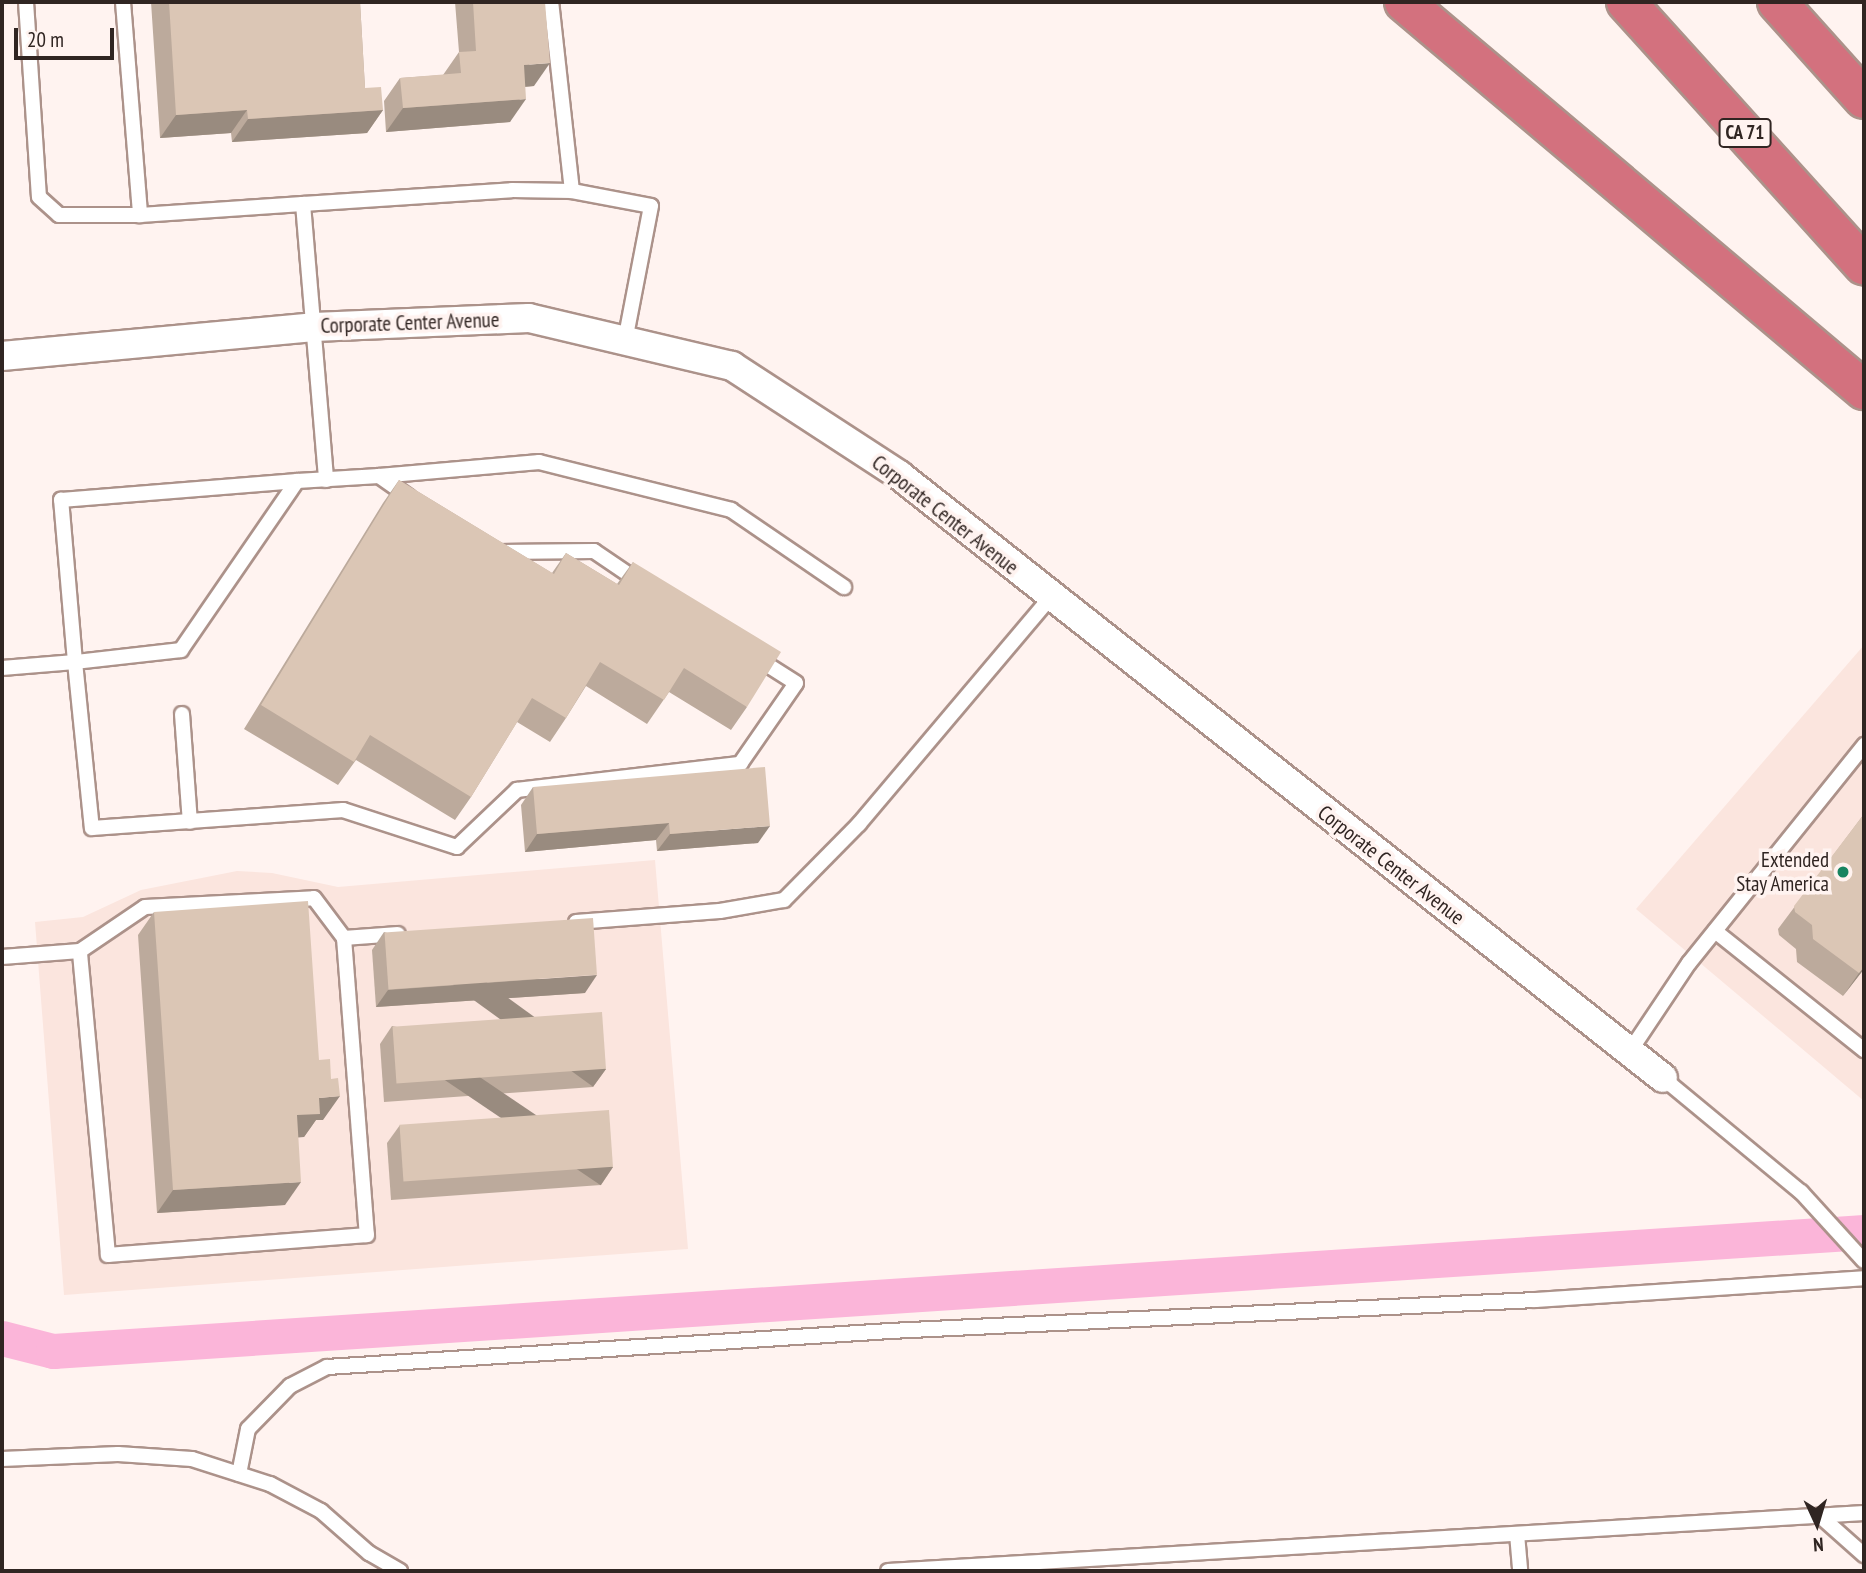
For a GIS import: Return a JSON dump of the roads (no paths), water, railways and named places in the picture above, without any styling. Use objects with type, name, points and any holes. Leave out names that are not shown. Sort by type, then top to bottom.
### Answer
[{"type":"highway","points":[[1404,2],[1864,390]]},
{"type":"highway","name":"CA 71","points":[[1626,2],[1864,265]]},
{"type":"highway","points":[[1777,2],[1864,99]]},
{"type":"street","name":"Corporate Center Avenue","points":[[2,356],[314,327],[529,318],[732,366],[899,475],[1049,597],[1664,1078]]},
{"type":"lane","points":[[26,2],[39,197],[60,215],[140,215],[512,190],[572,191],[651,206],[625,341]]},
{"type":"lane","points":[[123,2],[140,215]]},
{"type":"lane","points":[[551,2],[572,191]]},
{"type":"lane","points":[[303,204],[326,480]]},
{"type":"lane","points":[[740,647],[796,683],[740,764],[517,790],[457,847],[343,810],[92,828],[61,500],[539,462],[731,510],[844,587]]},
{"type":"lane","points":[[379,476],[424,507]]},
{"type":"lane","points":[[2,668],[181,650],[297,481]]},
{"type":"lane","points":[[480,545],[491,552],[594,551],[650,588]]},
{"type":"lane","points":[[564,923],[720,911],[784,900],[859,824],[1049,597]]},
{"type":"lane","points":[[181,714],[190,821]]},
{"type":"lane","points":[[1630,1052],[1715,932],[1864,745]]},
{"type":"lane","points":[[2,957],[80,951],[145,907],[314,898],[344,938],[368,1235],[108,1255],[80,951]]},
{"type":"lane","points":[[1715,932],[1864,1050]]},
{"type":"lane","points":[[344,938],[413,933]]},
{"type":"lane","points":[[1664,1078],[1801,1192],[1864,1261]]},
{"type":"lane","points":[[239,1474],[248,1429],[290,1385],[327,1367],[890,1331],[1522,1301],[1864,1278]]},
{"type":"lane","points":[[2,1459],[118,1454],[192,1459],[270,1484],[321,1511],[369,1553],[400,1571]]},
{"type":"lane","points":[[888,1571],[1064,1566],[1864,1513]]},
{"type":"lane","points":[[1820,1516],[1864,1555]]},
{"type":"lane","points":[[1517,1534],[1520,1571]]},
{"type":"waterway","points":[[2,1338],[53,1351],[1864,1232]]},
{"type":"place","name":"Extended Stay America","points":[[1843,872]]}]
